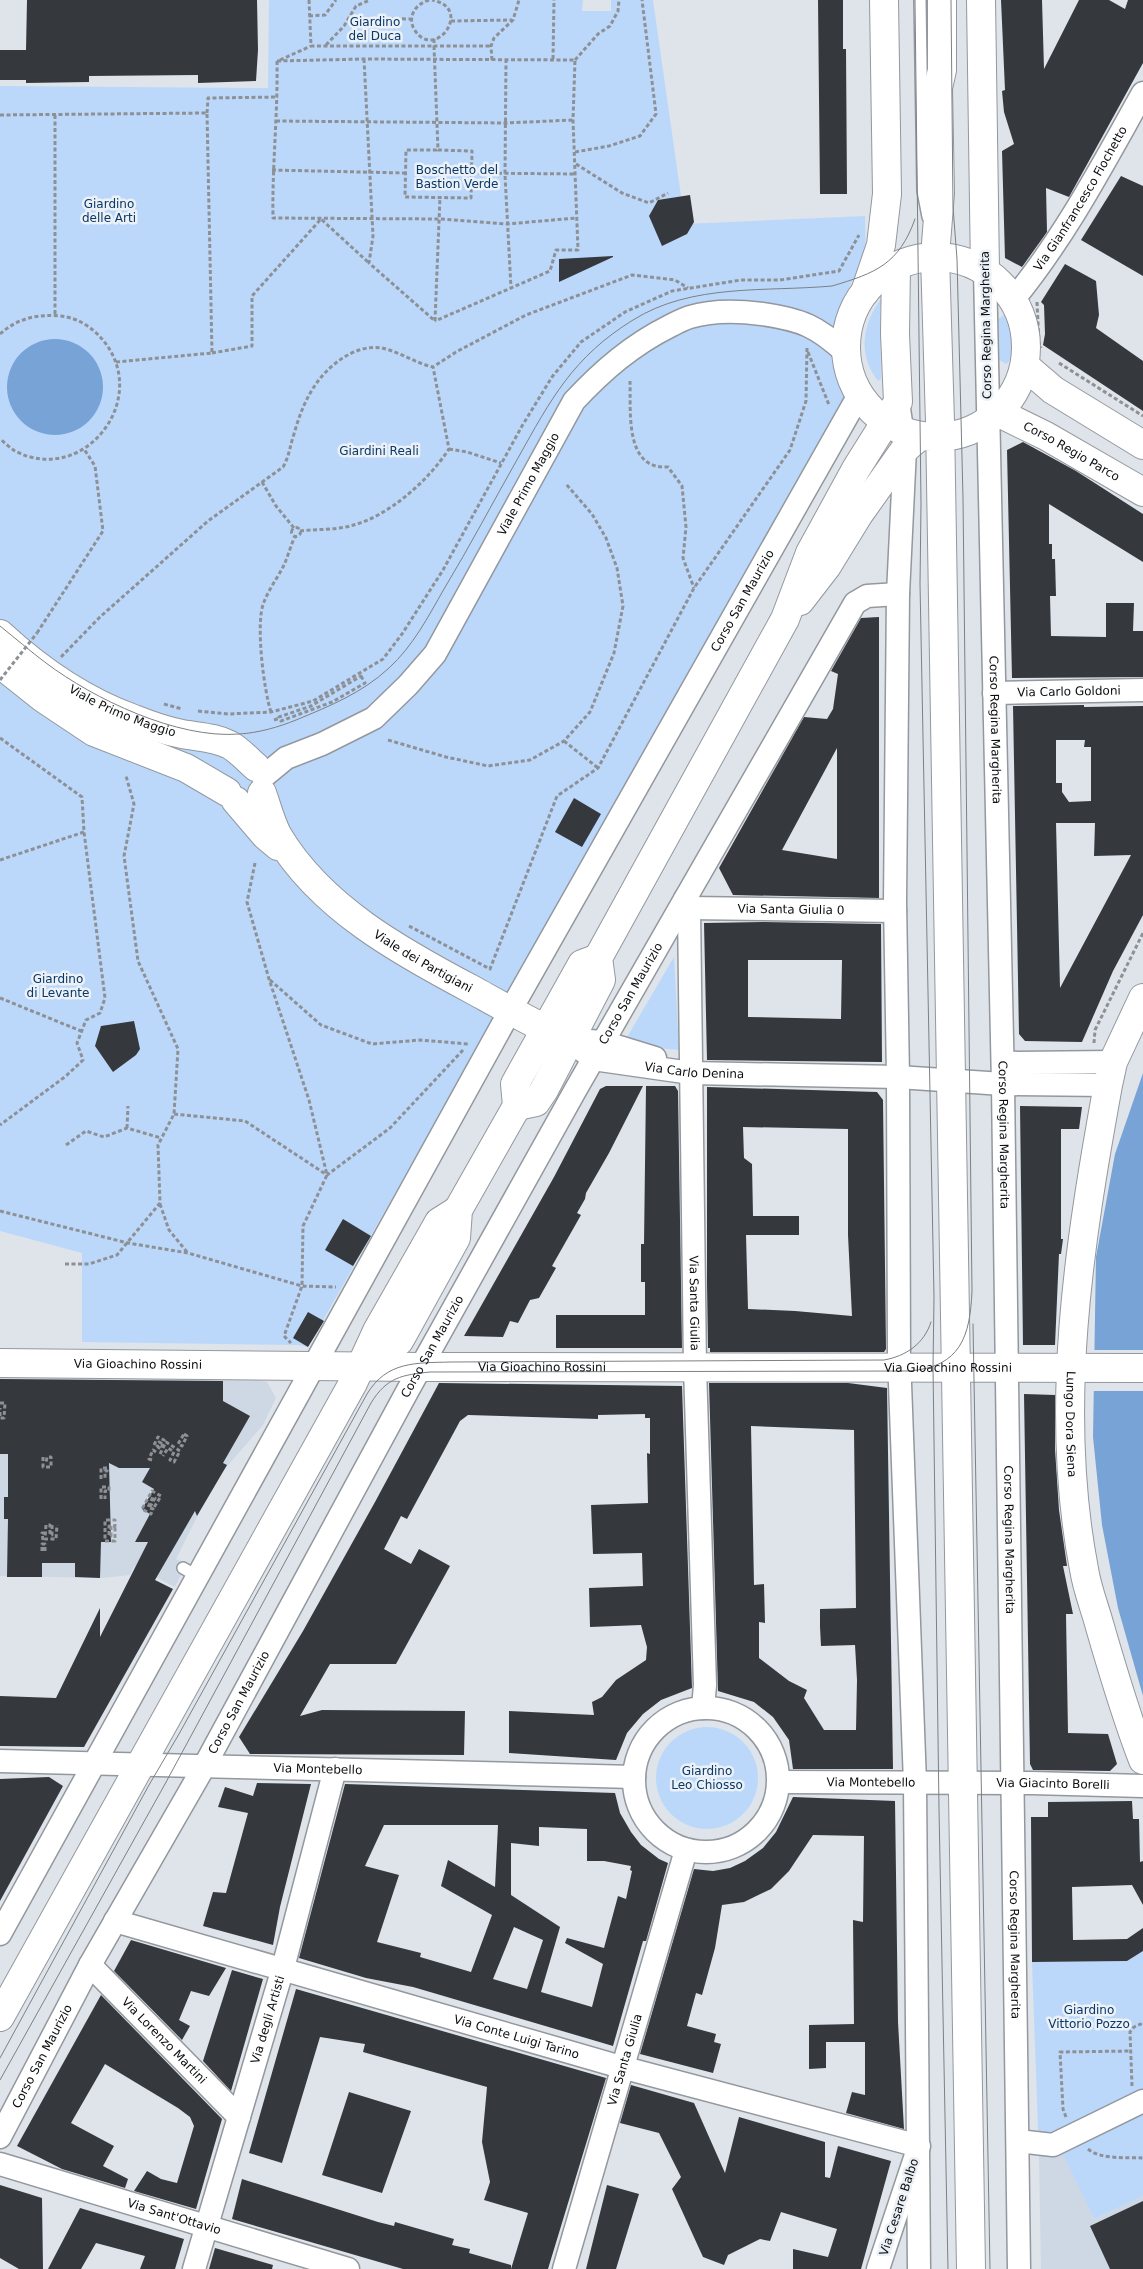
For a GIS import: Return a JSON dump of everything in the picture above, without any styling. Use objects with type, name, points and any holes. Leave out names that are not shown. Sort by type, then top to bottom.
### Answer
[{"type":"main road","points":[[884,0],[887,194],[881,245],[865,292],[852,318],[848,332],[846,353],[851,376],[860,395],[908,430],[962,434],[994,417],[1016,391],[1033,359]]},
{"type":"main road","points":[[932,0],[933,71],[938,88]]},
{"type":"main road","points":[[517,1106],[536,1102],[570,1040],[601,980],[598,958],[784,619],[810,553],[856,469],[908,430],[935,256],[940,193],[938,88],[942,70],[942,0]]},
{"type":"main road","name":"Corso Regina Margherita","points":[[982,0],[985,271]]},
{"type":"main road","points":[[865,292],[875,281],[896,266],[916,258],[935,256],[957,259],[985,271],[1025,300],[1022,320],[1025,335],[1033,359],[1051,388],[1143,445]]},
{"type":"main road","points":[[896,266],[895,327],[908,430],[951,1080],[971,2269]]},
{"type":"main road","name":"Corso Regio Parco","points":[[994,417],[1046,436],[1143,492]]},
{"type":"main road","name":"Viale Primo Maggio","points":[[12,635],[52,676],[90,700],[134,719],[181,734],[202,736],[228,744],[237,750],[260,779]]},
{"type":"main road","points":[[0,664],[43,698],[94,732],[186,768],[231,797],[248,804],[259,798],[260,779],[243,764],[232,769],[225,780],[231,797]]},
{"type":"main road","name":"Viale dei Partigiani","points":[[260,779],[278,835],[326,894],[363,924],[434,969],[510,1011],[570,1040]]},
{"type":"main road","name":"Viale dei Partigiani","points":[[231,797],[265,835],[294,857]]},
{"type":"main road","points":[[0,2018],[363,1366],[384,1318],[439,1222],[458,1210],[517,1106],[515,1084],[545,1029],[582,964],[598,958]]},
{"type":"main road","name":"Lungo Dora Siena","points":[[1143,998],[1105,1065],[1083,1237],[1073,1474],[1084,1570],[1121,1700],[1143,1760]]},
{"type":"main road","name":"Via Gioachino Rossini","points":[[0,1363],[305,1358],[363,1366],[420,1367],[1143,1368]]},
{"type":"street","name":"Via Gianfrancesco Fiochetto","points":[[1025,300],[1031,278],[1084,196],[1143,94]]},
{"type":"street","name":"Corso Regina Margherita","points":[[985,271],[994,417],[994,694],[1003,1074],[1019,2269]]},
{"type":"street","name":"Viale Primo Maggio","points":[[260,779],[286,758],[322,744],[374,718],[408,685],[435,654],[574,401],[605,368],[644,338],[690,317],[740,311],[800,321],[825,334],[846,353]]},
{"type":"street","name":"Corso San Maurizio","points":[[0,1934],[94,1764],[190,1572],[305,1358],[510,1011],[860,395]]},
{"type":"street","points":[[908,430],[898,594],[895,911],[898,1077],[899,1367],[915,1783],[919,2269]]},
{"type":"street","name":"Corso San Maurizio","points":[[0,2137],[90,1965],[205,1765],[420,1367],[598,1051],[687,903],[855,603],[860,598],[867,596],[898,594]]},
{"type":"street","name":"Via Carlo Goldoni","points":[[994,694],[1143,690]]},
{"type":"street","name":"Via Santa Giulia 0","points":[[687,903],[895,911]]},
{"type":"street","name":"Via Santa Giulia","points":[[687,903],[695,1366],[705,1685],[703,1708]]},
{"type":"street","name":"Via Carlo Denina","points":[[570,1040],[598,1051],[690,1068],[951,1080],[1105,1065]]},
{"type":"street","points":[[703,1708],[736,1714],[758,1729],[770,1745],[777,1763],[779,1782],[775,1803],[766,1822],[751,1838],[732,1848],[718,1851],[686,1850],[658,1834],[646,1820],[638,1804],[634,1777],[642,1748],[652,1731],[668,1718],[686,1710],[703,1708]]},
{"type":"street","name":"Via Montebello","points":[[0,1761],[634,1777]]},
{"type":"street","name":"Via degli Artisti","points":[[194,2269],[282,1968],[335,1769]]},
{"type":"street","name":"Via Montebello","points":[[779,1782],[964,1782]]},
{"type":"street","name":"Via Giacinto Borelli","points":[[964,1782],[1143,1786]]},
{"type":"street","name":"Via Santa Giulia","points":[[564,2269],[621,2067],[686,1850]]},
{"type":"street","name":"Via Conte Luigi Tarino","points":[[116,1920],[621,2067],[919,2146]]},
{"type":"street","name":"Via Lorenzo Martini","points":[[90,1965],[239,2117]]},
{"type":"street","points":[[1018,2141],[1053,2145],[1138,2104]]},
{"type":"street","name":"Via Cesare Balbo","points":[[878,2269],[919,2146]]},
{"type":"street","name":"Via Sant'Ottavio","points":[[0,2164],[348,2269]]},
{"type":"lane","points":[[920,0],[923,190],[935,256]]},
{"type":"lane","points":[[935,256],[950,195],[949,0]]},
{"type":"path","points":[[309,0],[311,46]]},
{"type":"path","points":[[310,16],[324,15],[336,0]]},
{"type":"path","points":[[326,45],[350,18],[356,6],[370,0]]},
{"type":"path","points":[[431,0],[445,6],[450,12],[451,21],[449,29],[444,35],[434,39],[420,36],[415,30],[412,19],[416,7],[431,0]]},
{"type":"path","points":[[492,60],[491,46],[494,38],[513,20],[519,0]]},
{"type":"path","points":[[554,0],[554,59]]},
{"type":"path","points":[[435,321],[550,271],[556,250],[578,250],[573,120],[575,60],[598,34],[610,26],[618,11],[619,0]]},
{"type":"path","points":[[575,152],[609,146],[640,136],[656,114],[642,0]]},
{"type":"path","points":[[350,18],[412,19]]},
{"type":"path","points":[[451,21],[513,20]]},
{"type":"path","points":[[434,39],[438,150]]},
{"type":"path","points":[[278,61],[311,46],[491,46]]},
{"type":"path","points":[[278,61],[364,59],[575,60]]},
{"type":"path","points":[[364,59],[369,123],[373,236],[369,263]]},
{"type":"path","points":[[506,59],[505,174],[511,289]]},
{"type":"path","points":[[278,61],[278,97],[272,170],[273,218],[440,219],[507,224],[576,218]]},
{"type":"path","points":[[212,353],[208,98],[278,97]]},
{"type":"path","points":[[0,115],[207,113]]},
{"type":"path","points":[[55,115],[55,315]]},
{"type":"path","points":[[276,121],[505,123],[573,120]]},
{"type":"path","points":[[406,150],[472,151],[471,198],[405,197],[405,173],[406,150]]},
{"type":"path","points":[[576,163],[622,193],[649,203],[668,193]]},
{"type":"path","points":[[272,170],[405,173]]},
{"type":"path","points":[[472,173],[576,174]]},
{"type":"path","points":[[435,321],[440,197]]},
{"type":"path","points":[[116,362],[212,353],[252,346],[252,296],[321,219]]},
{"type":"path","points":[[321,219],[435,321]]},
{"type":"path","points":[[839,271],[863,228]]},
{"type":"path","points":[[66,664],[58,660],[100,617],[208,521],[283,467],[289,458],[301,413],[319,377],[341,359],[358,349],[381,348],[418,364],[433,367],[456,352],[526,315],[632,275],[675,280],[689,288]]},
{"type":"path","points":[[1025,300],[1039,343],[1033,359]]},
{"type":"path","points":[[0,334],[8,326],[40,314],[64,316],[81,322],[96,332],[108,346],[116,362],[120,383],[118,404],[110,424],[97,440],[84,449],[59,458],[36,458],[16,451],[0,439]]},
{"type":"path","points":[[401,921],[490,969],[557,796],[598,768],[694,588],[790,450],[806,400],[807,347],[811,364],[829,405]]},
{"type":"path","points":[[1055,360],[1143,416]]},
{"type":"path","points":[[262,482],[276,506],[294,528],[298,528],[300,531],[348,527],[361,523],[394,505],[423,482],[438,466],[449,449],[433,367]]},
{"type":"path","points":[[630,381],[632,436],[643,459],[657,467],[668,467],[682,486],[686,526],[683,558],[694,588]]},
{"type":"path","points":[[0,680],[36,633],[103,531],[95,466],[84,449]]},
{"type":"path","points":[[449,449],[467,452],[501,463]]},
{"type":"path","points":[[388,740],[446,757],[488,766],[530,760],[564,741],[590,712],[614,653],[623,606],[617,568],[606,538],[592,514],[566,484]]},
{"type":"path","points":[[158,702],[189,711],[228,714],[271,712],[266,696],[262,649],[263,604],[284,564],[294,536],[292,531],[294,528]]},
{"type":"path","points":[[294,536],[300,534],[300,531]]},
{"type":"path","points":[[12,635],[37,646]]},
{"type":"path","points":[[274,720],[310,706],[355,678],[361,676],[365,683],[332,702],[297,717],[281,722],[280,718]]},
{"type":"path","points":[[0,738],[82,797],[84,832],[105,998],[100,1013],[86,1020],[77,1042],[83,1060],[66,1076],[0,1125]]},
{"type":"path","points":[[564,741],[598,768]]},
{"type":"path","points":[[126,776],[134,804],[124,856],[138,961],[178,1049],[174,1114],[158,1145],[160,1203],[169,1230],[188,1253]]},
{"type":"path","points":[[0,860],[84,832]]},
{"type":"path","points":[[255,863],[247,902],[269,979],[309,1100],[327,1175]]},
{"type":"path","points":[[1105,1065],[1095,1030],[1143,933]]},
{"type":"path","points":[[269,979],[321,1026],[372,1044],[420,1040],[469,1044]]},
{"type":"path","points":[[0,998],[82,1031]]},
{"type":"path","points":[[305,1358],[284,1336],[302,1286],[303,1226],[327,1175],[390,1128],[473,1038]]},
{"type":"path","points":[[127,1128],[128,1106]]},
{"type":"path","points":[[174,1114],[245,1122],[327,1175]]},
{"type":"path","points":[[66,1145],[86,1132],[104,1137],[127,1128],[161,1138]]},
{"type":"path","points":[[65,1264],[90,1264],[117,1255],[160,1203]]},
{"type":"path","points":[[0,1211],[128,1243],[188,1253],[302,1286],[344,1287]]},
{"type":"path","points":[[0,1403],[4,1403],[4,1418],[0,1418],[0,1408]]},
{"type":"path","points":[[158,1437],[164,1440],[161,1449],[158,1447],[161,1443],[159,1442],[156,1446],[158,1437]]},
{"type":"path","points":[[166,1442],[180,1450],[174,1462],[170,1460],[174,1452],[168,1448],[160,1454],[166,1442]]},
{"type":"path","points":[[152,1460],[149,1459],[153,1450],[160,1454]]},
{"type":"path","points":[[43,1457],[43,1467],[51,1467],[51,1457],[47,1457],[46,1463]]},
{"type":"path","points":[[152,1491],[161,1496],[152,1508],[155,1498],[153,1497],[148,1506],[153,1510],[151,1514],[142,1509],[152,1491]]},
{"type":"path","points":[[113,1526],[111,1536],[109,1536],[109,1526],[115,1526],[115,1520],[105,1520],[105,1541],[115,1541],[113,1526]]},
{"type":"path","points":[[52,1525],[52,1535],[50,1535],[50,1524],[46,1525],[45,1539],[56,1539],[57,1525]]},
{"type":"path","points":[[1138,2104],[1130,2051],[1130,2032],[1134,2027],[1143,2023]]},
{"type":"path","points":[[1130,2051],[1060,2052],[1063,2108],[1076,2134],[1093,2153],[1103,2156],[1143,2158]]},
{"type":"shaded area","points":[[55,339],[73,343],[89,353],[99,369],[103,387],[99,405],[89,421],[73,431],[55,435],[37,431],[21,421],[11,405],[7,387],[11,369],[21,353],[37,343]]},
{"type":"shaded area","points":[[1143,1073],[1143,1696],[1118,1608],[1102,1525],[1093,1437],[1096,1257],[1115,1154]]},
{"type":"shaded area","points":[[0,1378],[252,1378],[267,1382],[276,1398],[263,1425],[216,1479],[176,1559],[186,1564],[175,1587],[134,1566],[130,1575],[102,1578],[0,1576]]},
{"type":"shaded area","points":[[1061,2149],[1094,2219],[1143,2196],[1143,2269],[1041,2269],[1039,2157],[1044,2157]]},
{"type":"green space","name":"Giardini Reali","points":[[269,0],[583,0],[582,11],[611,11],[611,0],[653,0],[685,224],[865,216],[866,264],[851,283],[836,322],[834,355],[846,394],[308,1347],[298,1345],[82,1342],[82,1253],[0,1231],[0,86],[268,88]]},
{"type":"green space","points":[[886,292],[880,308],[881,379],[878,381],[866,358],[865,335],[872,313]]},
{"type":"green space","points":[[1004,315],[1012,341],[1012,355],[1006,364],[998,359],[997,320]]},
{"type":"green space","points":[[674,957],[679,1050],[648,1047],[626,1039]]},
{"type":"green space","name":"Giardino Leo Chiosso","points":[[707,1727],[717,1728],[736,1735],[750,1749],[757,1768],[757,1788],[750,1807],[736,1821],[717,1828],[707,1829],[697,1828],[678,1821],[664,1807],[657,1788],[656,1778],[657,1768],[664,1749],[678,1735],[697,1728]]},
{"type":"green space","name":"Giardino Vittorio Pozzo","points":[[1143,1951],[1143,2196],[1094,2219],[1061,2150],[1044,2157],[1039,2157],[1032,1962],[1127,1961]]},
{"type":"pier","points":[[1092,1350],[1143,1350],[1143,1391],[1091,1391]]},
{"type":"building","points":[[27,0],[257,0],[258,50],[256,81],[198,83],[198,75],[89,76],[89,82],[26,83],[26,80],[0,80],[0,50],[26,50]]},
{"type":"building","points":[[818,0],[843,0],[843,49],[846,49],[847,194],[820,194]]},
{"type":"building","points":[[1001,0],[1042,0],[1044,69],[1079,0],[1109,0],[1125,9],[1128,0],[1143,0],[1143,63],[1069,197],[1046,188],[1047,232],[1022,267],[1005,258],[1002,151],[1014,144],[1004,112],[1002,91],[1005,90]]},
{"type":"building","points":[[1121,176],[1143,186],[1143,276],[1081,240]]},
{"type":"building","points":[[690,195],[694,222],[687,234],[662,246],[649,216],[658,200]]},
{"type":"building","points":[[613,257],[559,282],[559,259]]},
{"type":"building","points":[[1065,264],[1096,281],[1099,315],[1096,328],[1143,361],[1143,411],[1043,345],[1045,334],[1044,305],[1041,302]]},
{"type":"building","points":[[1023,442],[1076,471],[1143,514],[1143,562],[1049,504],[1049,544],[1052,544],[1052,559],[1055,559],[1056,596],[1050,596],[1051,636],[1106,637],[1106,603],[1134,603],[1133,631],[1143,631],[1143,677],[1012,678],[1007,450]]},
{"type":"building","points":[[879,617],[879,898],[733,895],[719,868],[804,717],[827,719],[833,709],[838,674],[831,671],[861,618]],"holes":[[[837,748],[837,859],[782,850]]]},
{"type":"building","points":[[1013,706],[1143,706],[1143,915],[1113,971],[1082,1042],[1025,1041],[1019,1034]],"holes":[[[1056,740],[1085,740],[1084,747],[1091,747],[1091,801],[1069,802],[1062,792],[1062,783],[1056,783]],[[1056,823],[1095,823],[1094,856],[1131,855],[1060,988]]]},
{"type":"building","points":[[574,798],[601,814],[582,847],[555,832]]},
{"type":"building","points":[[704,923],[881,924],[882,1062],[707,1060]],"holes":[[[748,960],[842,960],[841,1019],[748,1017]]]},
{"type":"building","points":[[134,1021],[140,1049],[136,1055],[113,1072],[95,1046],[101,1026]]},
{"type":"building","points":[[606,1086],[643,1086],[586,1193],[585,1199],[577,1213],[581,1215],[552,1266],[556,1268],[539,1298],[530,1300],[518,1323],[510,1321],[503,1337],[464,1336],[554,1177],[600,1089]]},
{"type":"building","points":[[646,1086],[675,1086],[678,1091],[682,1348],[556,1348],[556,1315],[645,1315],[645,1282],[641,1282],[641,1244],[644,1244]]},
{"type":"building","points":[[707,1087],[877,1092],[883,1100],[886,1349],[884,1352],[710,1352],[710,1348],[708,1348]],"holes":[[[743,1127],[848,1129],[848,1235],[852,1316],[748,1309],[746,1235],[799,1235],[799,1216],[753,1216],[752,1164],[744,1158]]]},
{"type":"building","points":[[1020,1106],[1082,1107],[1079,1129],[1061,1129],[1061,1239],[1063,1239],[1061,1254],[1059,1254],[1055,1345],[1023,1345]]},
{"type":"building","points":[[343,1219],[371,1236],[353,1266],[325,1250]]},
{"type":"building","points":[[308,1312],[324,1321],[308,1347],[293,1338]]},
{"type":"building","points":[[0,1379],[223,1381],[223,1401],[250,1416],[223,1463],[227,1465],[197,1516],[195,1511],[155,1580],[173,1589],[84,1747],[0,1746],[0,1696],[56,1698],[100,1608],[100,1637],[148,1542],[135,1542],[150,1514],[142,1509],[154,1489],[142,1482],[150,1468],[119,1468],[109,1463],[111,1542],[101,1542],[100,1578],[75,1577],[75,1563],[42,1563],[42,1577],[7,1577],[8,1519],[4,1519],[4,1497],[8,1497],[8,1454],[0,1454]]},
{"type":"building","points":[[439,1383],[682,1386],[692,1688],[661,1700],[643,1714],[627,1733],[616,1760],[509,1753],[509,1711],[594,1715],[592,1702],[602,1697],[616,1680],[646,1660],[647,1647],[641,1625],[590,1627],[589,1588],[643,1586],[642,1553],[593,1554],[591,1505],[648,1503],[647,1453],[650,1454],[650,1418],[645,1418],[645,1414],[598,1415],[598,1419],[468,1415],[460,1421],[407,1519],[401,1516],[384,1549],[411,1564],[419,1549],[450,1566],[396,1664],[330,1664],[300,1716],[322,1710],[465,1711],[464,1755],[250,1754],[239,1737],[303,1631]]},
{"type":"building","points":[[709,1383],[848,1383],[887,1388],[893,1769],[793,1769],[789,1740],[773,1717],[754,1702],[718,1691]],"holes":[[[751,1426],[854,1430],[856,1608],[820,1609],[820,1627],[821,1646],[855,1645],[857,1680],[856,1730],[824,1730],[804,1698],[807,1690],[789,1681],[759,1658],[759,1622],[765,1623],[764,1584],[754,1585]]]},
{"type":"building","points":[[1024,1394],[1055,1395],[1055,1449],[1059,1510],[1067,1566],[1063,1566],[1073,1614],[1066,1614],[1068,1733],[1108,1734],[1117,1764],[1110,1771],[1033,1770],[1030,1764]]},
{"type":"building","points":[[49,1777],[63,1786],[0,1901],[0,1779]]},
{"type":"building","points":[[257,1783],[311,1784],[280,1907],[273,1945],[203,1926],[213,1892],[226,1893],[248,1813],[218,1807],[225,1787],[253,1796]]},
{"type":"building","points":[[345,1784],[615,1793],[620,1813],[631,1832],[641,1845],[659,1859],[668,1863],[613,2046],[413,1987],[366,1978],[299,1958]],"holes":[[[384,1825],[498,1825],[495,1887],[448,1860],[441,1886],[492,1915],[471,1972],[420,1957],[421,1953],[377,1942],[399,1875],[365,1866]],[[539,1827],[587,1829],[587,1861],[604,1861],[631,1866],[630,1870],[632,1871],[626,1899],[618,1896],[604,1948],[567,1938],[565,1943],[603,1964],[592,2007],[541,1992],[560,1927],[511,1895],[511,1843],[539,1846]],[[514,1927],[543,1940],[527,1989],[493,1979]]]},
{"type":"building","points":[[793,1797],[895,1801],[898,2022],[904,2129],[846,2113],[852,2092],[865,2095],[865,2042],[826,2042],[826,2068],[809,2069],[809,2025],[854,2024],[853,1920],[863,1922],[864,1836],[813,1835],[789,1871],[771,1889],[744,1902],[722,1905],[715,1948],[702,1995],[696,1993],[687,2026],[716,2034],[714,2042],[721,2044],[713,2073],[640,2054],[694,1869],[713,1871],[730,1868],[745,1861],[763,1848],[776,1832]]},
{"type":"building","points":[[1132,1801],[1133,1819],[1139,1819],[1140,1862],[1143,1861],[1143,1905],[1132,1885],[1072,1887],[1073,1940],[1127,1939],[1143,1928],[1143,1951],[1127,1961],[1032,1962],[1031,1817],[1048,1817],[1048,1802]]},
{"type":"building","points":[[131,1940],[226,1968],[209,1996],[191,1991],[179,2020],[190,2026],[182,2040],[114,1971]]},
{"type":"building","points":[[232,1970],[263,1979],[231,2091],[203,2061]]},
{"type":"building","points":[[296,1989],[606,2078],[548,2269],[511,2269],[528,2213],[484,2200],[490,2182],[482,2142],[487,2087],[363,2052],[365,2044],[320,2037],[282,2163],[249,2153]]},
{"type":"building","points":[[101,1995],[222,2119],[196,2209],[134,2191],[147,2171],[161,2179],[177,2183],[194,2126],[190,2117],[105,2064],[71,2123],[114,2146],[103,2166],[128,2179],[125,2188],[62,2169],[17,2146]]},
{"type":"building","points":[[631,2085],[694,2103],[725,2173],[739,2117],[825,2142],[825,2177],[830,2178],[838,2146],[891,2161],[861,2269],[793,2269],[793,2249],[828,2257],[837,2229],[781,2212],[770,2241],[760,2239],[728,2255],[724,2265],[703,2257],[672,2189],[681,2177],[659,2133],[620,2123]]},
{"type":"building","points":[[349,2092],[411,2111],[382,2193],[322,2175]]},
{"type":"building","points":[[242,2179],[378,2222],[394,2226],[395,2222],[454,2239],[452,2245],[470,2249],[469,2253],[511,2265],[511,2269],[403,2269],[232,2219]]},
{"type":"building","points":[[0,2185],[42,2198],[43,2269],[19,2269],[0,2258]]},
{"type":"building","points":[[607,2185],[639,2194],[616,2269],[586,2269]]},
{"type":"building","points":[[1143,2201],[1143,2269],[1110,2269],[1090,2226]]},
{"type":"building","points":[[80,2208],[184,2239],[175,2269],[140,2269],[145,2256],[96,2243],[81,2269],[48,2269]]},
{"type":"building","points":[[215,2248],[273,2265],[272,2269],[209,2269]]},
{"type":"tram line","points":[[915,0],[921,504],[920,584],[934,1297],[933,1367],[939,1809],[948,2269]]},
{"type":"tram line","points":[[0,2080],[165,1784],[371,1403],[377,1394],[389,1383],[403,1376],[430,1372],[909,1371],[927,1368],[951,1356],[965,1335],[969,1322],[972,1291],[963,498],[957,259],[953,207],[951,0]]},
{"type":"tram line","points":[[0,626],[46,663],[88,690],[137,714],[189,730],[215,734],[254,732],[283,725],[321,709],[368,685],[389,668],[405,650],[432,610],[553,398],[579,364],[612,334],[656,308],[680,300],[730,291],[832,286],[861,276],[873,271],[893,257],[909,234],[915,219]]},
{"type":"tram line","points":[[0,2058],[149,1785],[367,1394],[384,1375],[403,1366],[438,1362],[884,1360],[913,1348],[924,1337],[931,1322]]},
{"type":"tram line","points":[[973,1324],[990,2269]]},
{"type":"park label","name":"Giardino del Duca","points":[[375,29]]},
{"type":"park label","name":"Boschetto del Bastion Verde","points":[[457,177]]},
{"type":"park label","name":"Giardino delle Arti","points":[[109,211]]},
{"type":"park label","name":"Giardino di Levante","points":[[58,986]]}]
